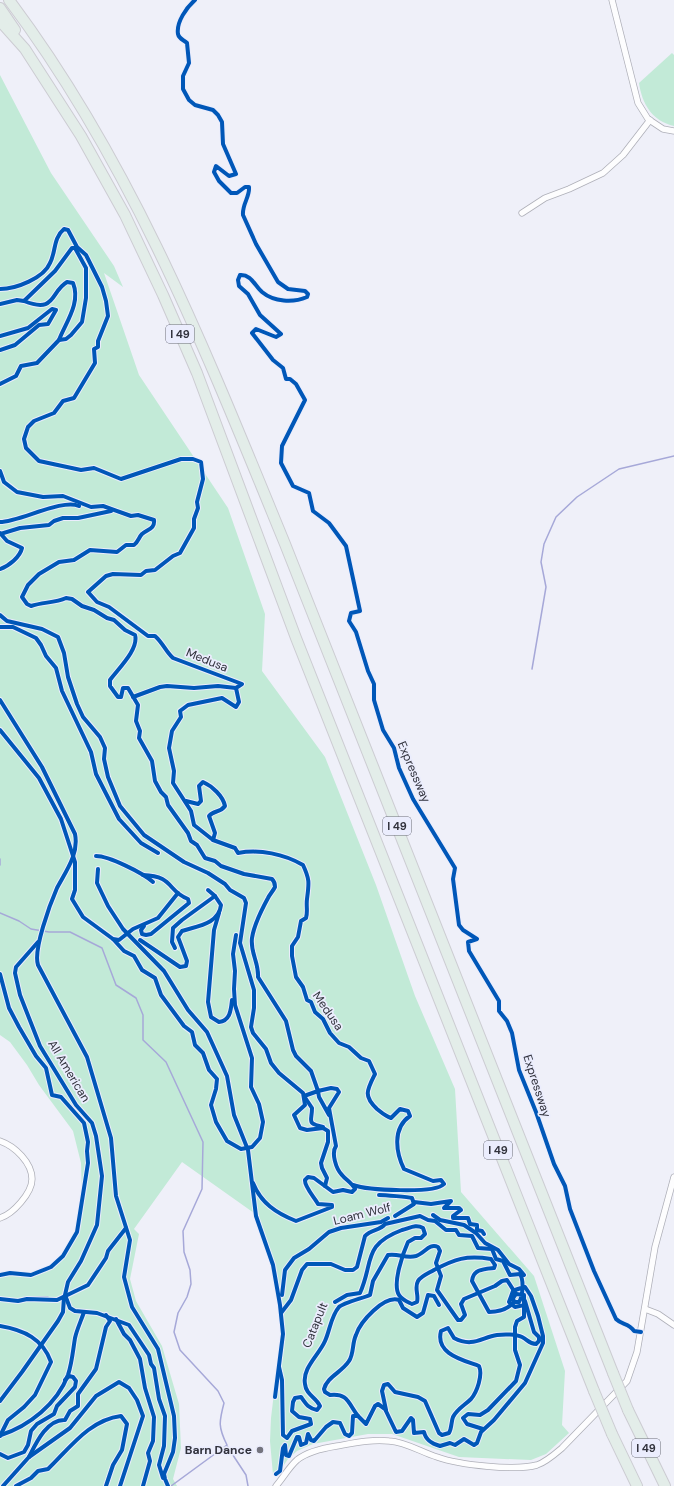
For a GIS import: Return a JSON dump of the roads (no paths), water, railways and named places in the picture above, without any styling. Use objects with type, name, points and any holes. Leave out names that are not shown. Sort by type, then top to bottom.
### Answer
[{"type":"highway","name":"I 49","points":[[9,0],[49,57],[91,123],[135,202],[174,282],[233,417],[285,544],[628,1410],[665,1486]]},
{"type":"highway","name":"I 49","points":[[0,8],[20,36],[25,49],[81,136],[104,175],[145,256],[197,373],[296,638],[594,1391],[612,1434],[637,1486]]},
{"type":"highway","points":[[0,21],[25,49]]},
{"type":"street","points":[[612,0],[638,103],[650,120],[663,129],[674,131]]},
{"type":"street","points":[[522,213],[545,198],[569,189],[603,173],[623,155],[650,120]]},
{"type":"street","points":[[0,1141],[19,1153],[29,1166],[32,1180],[24,1198],[15,1209],[7,1216],[0,1218]]},
{"type":"street","points":[[276,1486],[304,1455],[331,1447],[368,1441],[389,1441],[408,1445],[458,1464],[512,1467],[537,1465],[562,1448],[628,1381],[637,1352],[655,1247],[674,1178]]},
{"type":"street","points":[[645,1309],[658,1314],[674,1325]]},
{"type":"waterway","points":[[532,669],[546,587],[541,562],[544,544],[556,517],[577,497],[619,469],[674,456]]},
{"type":"waterway","points":[[0,859],[0,865]]},
{"type":"waterway","points":[[0,913],[19,921],[31,929],[49,932],[70,932],[102,948],[116,985],[136,998],[143,1015],[143,1040],[166,1062],[203,1142],[202,1189],[183,1231],[184,1252],[190,1270],[191,1284],[187,1297],[178,1313],[174,1332],[180,1350],[218,1391],[224,1403],[220,1424],[222,1434],[227,1445],[171,1486]]},
{"type":"waterway","points":[[0,1298],[18,1300],[26,1297],[48,1297]]},
{"type":"waterway","points":[[227,1446],[246,1475],[248,1486]]},
{"type":"place","name":"Barn Dance","points":[[260,1450]]}]
